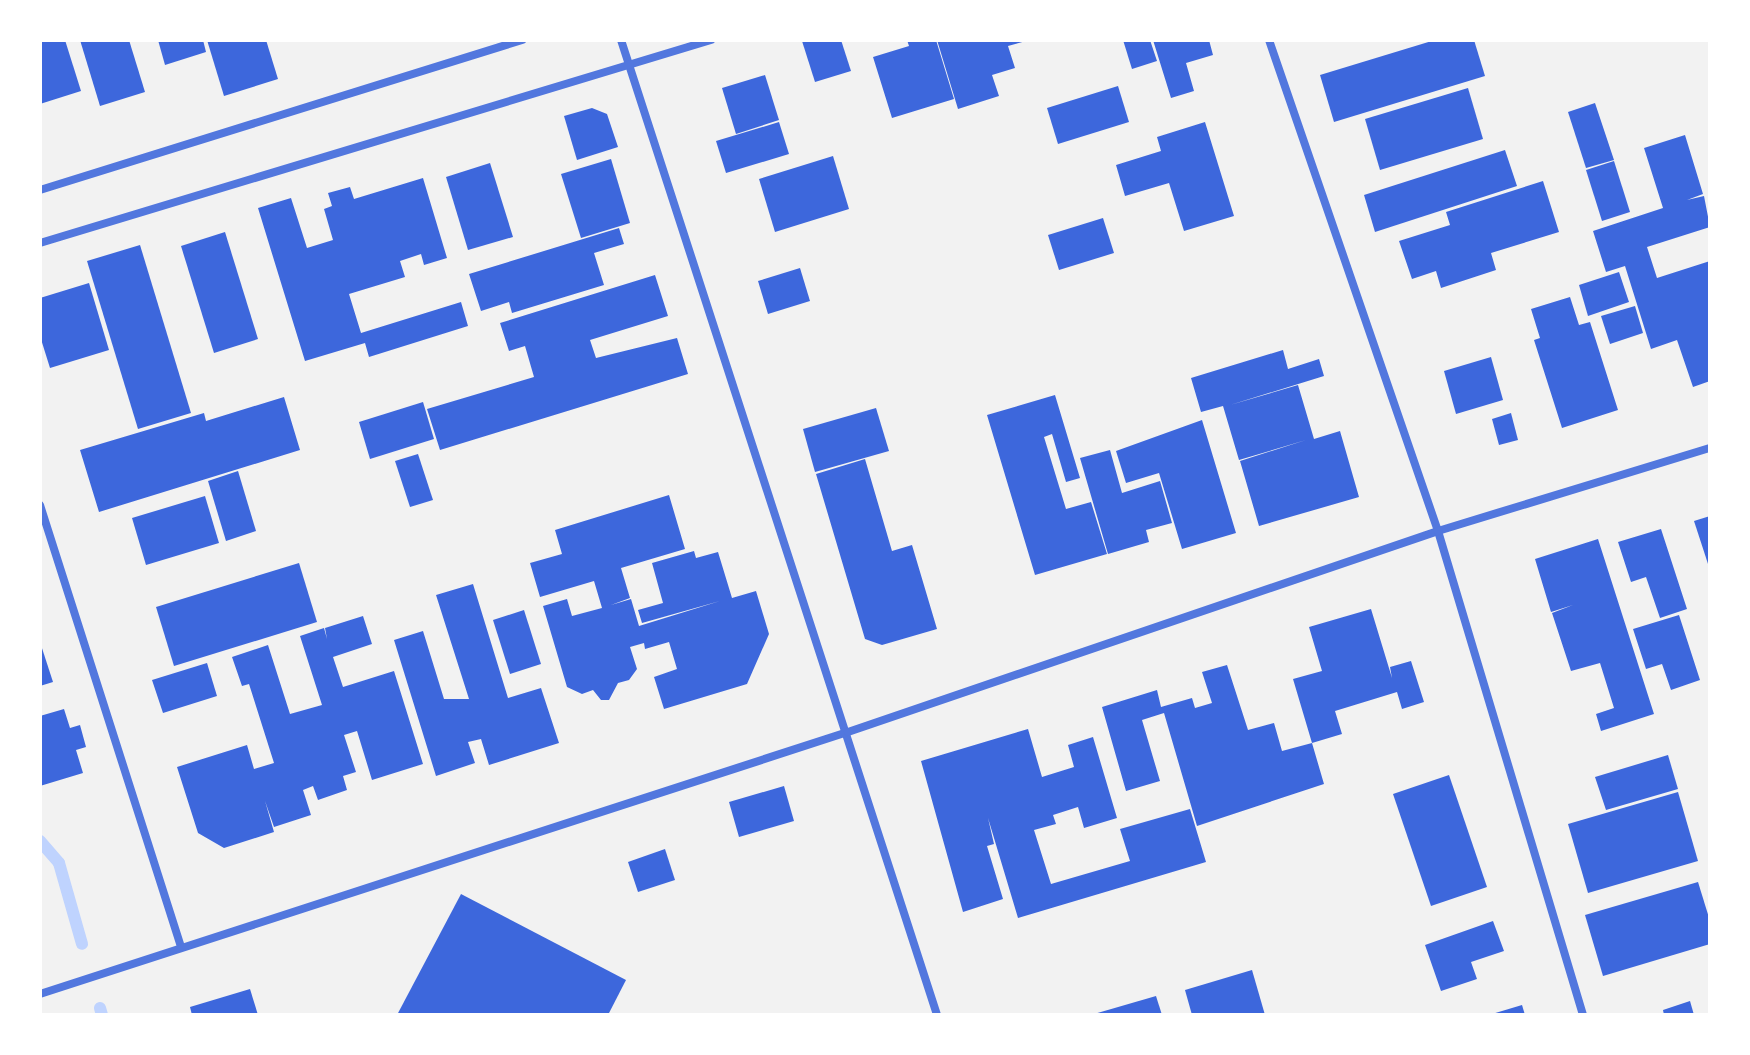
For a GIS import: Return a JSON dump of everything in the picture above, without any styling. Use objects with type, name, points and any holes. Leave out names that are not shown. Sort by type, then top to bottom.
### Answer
[{"type":"street","points":[[40,190],[522,40]]},
{"type":"street","points":[[621,40],[848,732],[937,1015]]},
{"type":"street","points":[[40,243],[711,40]]},
{"type":"street","points":[[1269,40],[1438,531],[1583,1015]]},
{"type":"street","points":[[40,994],[180,945],[848,732],[1438,531],[1710,448]]},
{"type":"street","points":[[40,505],[180,945]]},
{"type":"building","points":[[40,40],[65,40],[81,91],[40,104]]},
{"type":"building","points":[[80,40],[129,40],[145,92],[100,106]]},
{"type":"building","points":[[158,40],[203,40],[206,52],[165,65]]},
{"type":"building","points":[[207,40],[266,40],[278,79],[224,96]]},
{"type":"building","points":[[841,40],[851,71],[815,82],[802,41]]},
{"type":"building","points":[[907,40],[936,40],[954,99],[892,118],[873,57],[909,46]]},
{"type":"building","points":[[937,40],[1026,41],[1008,46],[1015,68],[992,75],[999,96],[958,109]]},
{"type":"building","points":[[1123,40],[1150,40],[1157,61],[1132,69]]},
{"type":"building","points":[[1153,40],[1209,40],[1213,55],[1186,63],[1194,91],[1171,98]]},
{"type":"building","points":[[1435,40],[1474,40],[1485,76],[1334,122],[1320,75]]},
{"type":"building","points":[[765,75],[779,120],[736,134],[722,88]]},
{"type":"building","points":[[1118,86],[1129,122],[1058,144],[1047,108]]},
{"type":"building","points":[[1468,88],[1483,139],[1380,170],[1365,119]]},
{"type":"building","points":[[1595,103],[1614,160],[1586,168],[1568,112]]},
{"type":"building","points":[[592,108],[607,114],[618,147],[577,160],[564,116]]},
{"type":"building","points":[[779,122],[789,154],[726,173],[716,141]]},
{"type":"building","points":[[1205,122],[1234,216],[1184,231],[1169,183],[1125,196],[1116,165],[1161,151],[1157,137]]},
{"type":"building","points":[[1685,135],[1703,194],[1687,200],[1704,196],[1710,227],[1647,247],[1657,278],[1710,261],[1710,381],[1693,387],[1677,340],[1651,349],[1625,266],[1606,272],[1593,231],[1663,208],[1644,148]]},
{"type":"building","points":[[1505,150],[1517,186],[1375,232],[1364,195]]},
{"type":"building","points":[[833,156],[849,209],[775,232],[759,179]]},
{"type":"building","points":[[611,159],[630,223],[581,238],[561,174]]},
{"type":"building","points":[[1614,161],[1630,212],[1602,221],[1586,170]]},
{"type":"building","points":[[490,163],[513,237],[468,250],[446,177]]},
{"type":"building","points":[[423,178],[447,258],[424,265],[421,254],[400,261],[405,277],[349,294],[361,333],[461,302],[468,326],[369,357],[365,343],[305,361],[258,208],[291,198],[307,248],[333,240],[324,209],[332,206],[328,193],[350,187],[354,199]]},
{"type":"building","points":[[1543,181],[1559,232],[1491,253],[1496,270],[1441,288],[1436,271],[1412,279],[1399,241],[1450,225],[1446,212]]},
{"type":"building","points":[[1103,218],[1114,253],[1059,270],[1048,235]]},
{"type":"building","points":[[619,228],[624,244],[594,253],[604,285],[512,313],[509,302],[481,311],[469,274]]},
{"type":"building","points":[[225,232],[258,339],[214,353],[181,246]]},
{"type":"building","points":[[140,245],[191,413],[138,429],[87,261]]},
{"type":"building","points":[[800,268],[810,301],[768,314],[758,281]]},
{"type":"building","points":[[1619,272],[1629,302],[1588,316],[1579,285]]},
{"type":"building","points":[[655,275],[668,316],[590,340],[596,358],[677,338],[688,374],[440,450],[427,409],[534,377],[525,346],[509,351],[500,323]]},
{"type":"building","points":[[89,283],[109,350],[50,368],[40,336],[40,298]]},
{"type":"building","points":[[1570,297],[1579,325],[1590,322],[1618,410],[1562,428],[1534,340],[1540,338],[1531,309]]},
{"type":"building","points":[[1635,306],[1643,333],[1610,344],[1601,316]]},
{"type":"building","points":[[1283,350],[1288,369],[1319,359],[1324,376],[1230,405],[1298,385],[1314,439],[1340,431],[1359,497],[1259,526],[1240,461],[1306,440],[1239,460],[1223,406],[1201,412],[1191,378]]},
{"type":"building","points":[[1491,357],[1503,400],[1456,414],[1444,371]]},
{"type":"building","points":[[1055,395],[1080,478],[1066,482],[1052,434],[1044,437],[1066,509],[1091,502],[1107,554],[1035,575],[987,415]]},
{"type":"building","points":[[284,397],[300,450],[99,512],[80,450],[204,413],[206,421]]},
{"type":"building","points":[[423,402],[434,439],[370,459],[359,422]]},
{"type":"building","points":[[876,408],[889,451],[815,472],[803,429]]},
{"type":"building","points":[[1511,413],[1518,440],[1499,445],[1492,419]]},
{"type":"building","points":[[1202,420],[1236,533],[1182,549],[1159,473],[1126,483],[1116,451]]},
{"type":"building","points":[[1110,450],[1122,493],[1160,481],[1172,523],[1146,530],[1149,542],[1108,554],[1080,458]]},
{"type":"building","points":[[418,454],[433,500],[410,507],[395,461]]},
{"type":"building","points":[[865,459],[892,551],[912,545],[937,629],[882,645],[865,639],[816,474]]},
{"type":"building","points":[[238,471],[256,531],[226,541],[208,481]]},
{"type":"building","points":[[669,495],[685,549],[621,568],[630,598],[611,605],[631,599],[639,626],[720,601],[642,623],[638,610],[663,603],[652,563],[694,551],[696,558],[718,552],[732,598],[756,591],[769,634],[747,684],[664,709],[654,677],[677,669],[669,642],[645,649],[644,643],[630,647],[637,669],[629,680],[618,683],[609,700],[601,700],[593,690],[582,694],[567,687],[543,606],[567,599],[572,616],[602,608],[594,581],[540,597],[530,563],[562,554],[555,530]]},
{"type":"building","points":[[205,496],[219,543],[146,565],[132,518]]},
{"type":"building","points":[[1710,516],[1710,567],[1709,567],[1694,521]]},
{"type":"building","points":[[1661,529],[1687,609],[1660,618],[1646,577],[1631,582],[1618,542]]},
{"type":"building","points":[[1598,539],[1654,714],[1601,731],[1596,714],[1614,708],[1600,663],[1571,671],[1552,613],[1573,605],[1551,612],[1535,559]]},
{"type":"building","points":[[299,563],[317,622],[174,666],[156,607]]},
{"type":"building","points":[[473,584],[508,698],[541,688],[559,743],[489,765],[481,739],[468,742],[475,763],[436,776],[394,640],[423,631],[444,699],[469,699],[436,595]]},
{"type":"building","points":[[1371,609],[1392,678],[1390,667],[1411,661],[1424,702],[1402,709],[1397,692],[1335,711],[1342,734],[1312,743],[1293,679],[1322,671],[1309,627]]},
{"type":"building","points":[[524,610],[541,664],[510,674],[493,620]]},
{"type":"building","points":[[1679,615],[1700,680],[1671,690],[1662,664],[1646,669],[1633,629]]},
{"type":"building","points":[[363,616],[372,644],[333,657],[343,687],[394,671],[423,764],[372,780],[357,731],[344,735],[356,772],[343,776],[347,790],[318,800],[313,786],[303,790],[311,815],[274,827],[265,801],[274,832],[224,848],[198,833],[177,767],[247,745],[254,769],[274,763],[249,684],[242,686],[232,657],[268,645],[290,714],[322,705],[300,636],[324,628],[327,639],[325,628]]},
{"type":"building","points":[[40,642],[53,682],[40,686]]},
{"type":"building","points":[[207,663],[217,696],[163,713],[152,680]]},
{"type":"building","points":[[1227,665],[1248,730],[1274,723],[1282,751],[1312,743],[1324,784],[1197,826],[1164,713],[1142,720],[1160,781],[1126,791],[1102,707],[1157,690],[1161,707],[1192,698],[1195,708],[1212,703],[1202,672]]},
{"type":"building","points":[[64,709],[70,728],[80,725],[86,747],[76,750],[83,773],[40,786],[40,716]]},
{"type":"building","points":[[1028,729],[1042,777],[1074,767],[1068,745],[1093,737],[1117,818],[1084,828],[1078,807],[1053,815],[1056,824],[1034,830],[1051,884],[1130,861],[1120,829],[1190,809],[1206,862],[1018,918],[988,818],[994,844],[987,846],[1003,899],[963,912],[921,761]]},
{"type":"building","points":[[1668,755],[1678,789],[1606,810],[1595,777]]},
{"type":"building","points":[[1449,775],[1487,887],[1431,906],[1393,794]]},
{"type":"building","points":[[784,786],[794,821],[739,837],[729,802]]},
{"type":"building","points":[[1678,792],[1698,861],[1588,893],[1568,824]]},
{"type":"building","points":[[665,849],[675,880],[638,892],[628,862]]},
{"type":"building","points":[[1698,882],[1710,921],[1710,944],[1603,976],[1585,915]]},
{"type":"building","points":[[461,894],[626,980],[608,1015],[397,1015]]},
{"type":"building","points":[[1493,921],[1504,951],[1471,962],[1477,979],[1441,991],[1425,945]]},
{"type":"building","points":[[1252,970],[1265,1015],[1192,1015],[1185,990]]},
{"type":"building","points":[[250,989],[258,1015],[192,1015],[190,1007]]},
{"type":"building","points":[[1156,996],[1162,1015],[1094,1015],[1094,1014]]},
{"type":"building","points":[[1690,1001],[1694,1015],[1664,1015],[1663,1010]]},
{"type":"building","points":[[1522,1005],[1525,1015],[1492,1015],[1492,1014]]},
{"type":"waterway","points":[[40,841],[59,863],[82,944]]},
{"type":"waterway","points":[[100,1008],[102,1015]]}]
